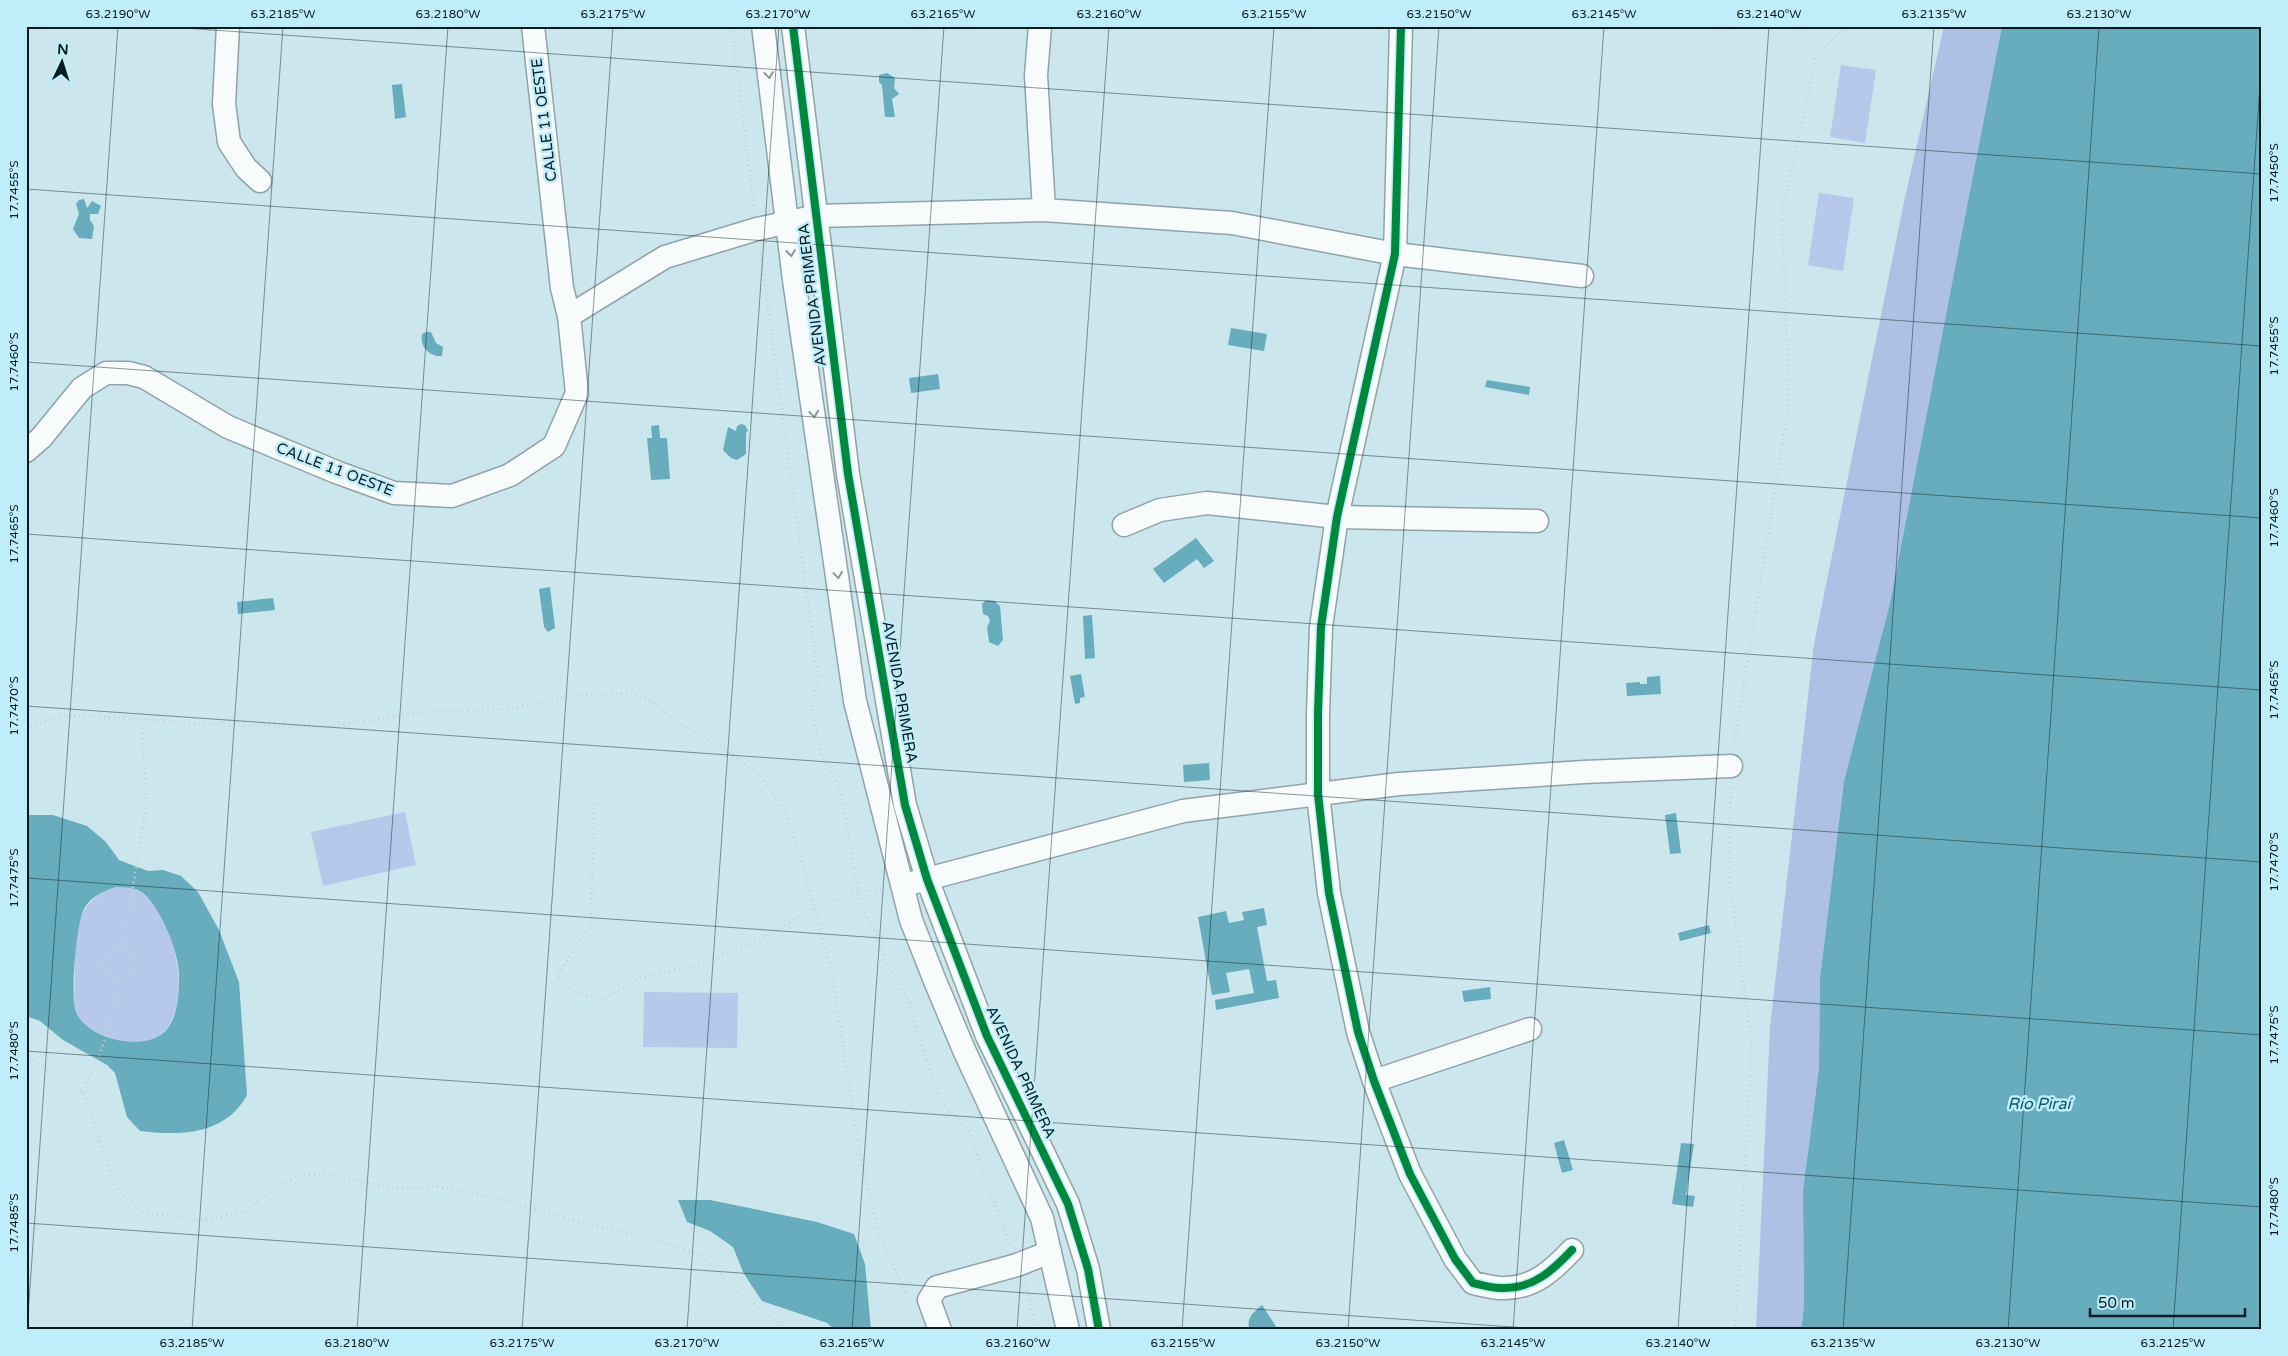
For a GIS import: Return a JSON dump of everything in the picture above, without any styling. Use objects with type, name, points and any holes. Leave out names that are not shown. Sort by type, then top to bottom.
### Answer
[{"type":"street","points":[[228,26],[224,104],[229,142],[246,168],[260,181]]},
{"type":"street","name":"CALLE 11 OESTE","points":[[26,451],[41,438],[82,388],[106,373],[128,373],[144,377],[228,428],[394,494],[452,496],[510,475],[554,446],[577,393],[569,316],[562,288],[533,26]]},
{"type":"street","name":"AVENIDA PRIMERA","points":[[763,26],[794,280],[856,701],[901,886],[934,981],[1042,1218],[1068,1330]]},
{"type":"street","name":"AVENIDA PRIMERA","points":[[793,26],[848,474],[905,805],[927,879],[987,1036],[1068,1204],[1088,1269],[1099,1330]]},
{"type":"street","points":[[1040,26],[1036,75],[1044,210]]},
{"type":"street","points":[[1401,26],[1395,254],[1337,517],[1322,626],[1318,713],[1318,794],[1329,893],[1358,1032],[1374,1081],[1410,1174],[1455,1259],[1473,1283],[1505,1288],[1534,1282],[1553,1270],[1572,1250]]},
{"type":"street","points":[[569,316],[665,257],[757,229],[817,216],[1044,210],[1232,223],[1395,254],[1582,276]]},
{"type":"street","points":[[1124,525],[1160,510],[1207,503],[1337,517],[1537,521]]},
{"type":"street","points":[[901,886],[1183,811],[1399,784],[1584,772],[1731,766]]},
{"type":"street","points":[[1374,1081],[1530,1029]]},
{"type":"street","points":[[940,1330],[929,1300],[937,1286],[1017,1265],[1050,1252]]},
{"type":"path","points":[[732,26],[757,229],[818,676],[811,708],[821,754],[841,790],[858,892],[865,913],[876,935],[884,960],[907,997],[938,1099],[970,1133],[1030,1299],[1036,1330]]},
{"type":"path","points":[[1735,1330],[1752,1048],[1729,874],[1731,766],[1789,403],[1782,211],[1816,57],[1846,26]]},
{"type":"path","points":[[26,728],[67,714],[194,723],[328,727],[357,721],[385,720],[425,712],[506,709],[571,696],[632,693],[655,703],[674,721],[727,752],[756,772],[774,794],[786,813],[814,906],[832,975],[861,1161],[880,1236],[909,1301]]},
{"type":"path","points":[[123,948],[147,801],[141,720]]},
{"type":"path","points":[[594,803],[591,926],[557,975],[572,992],[605,1000],[635,980],[705,962],[761,942],[814,906],[858,892]]},
{"type":"path","points":[[123,948],[133,954],[135,966],[128,976],[116,979],[106,972],[104,960],[110,950],[123,948]]},
{"type":"path","points":[[83,1092],[110,1029],[116,979]]},
{"type":"path","points":[[26,1054],[83,1092],[115,1187],[143,1212],[198,1221],[244,1212],[268,1192],[301,1174],[332,1175],[392,1189],[434,1186],[484,1195],[542,1212],[667,1242],[704,1257],[733,1288],[789,1330]]},
{"type":"shaded area","points":[[1944,26],[2002,26],[1890,603],[1844,781],[1820,978],[1819,1068],[1803,1190],[1804,1306],[1801,1330],[1756,1330],[1770,1027],[1814,644],[1904,202]]},
{"type":"shaded area","points":[[1841,65],[1876,70],[1865,143],[1830,137]]},
{"type":"shaded area","points":[[1819,193],[1854,198],[1843,271],[1808,265]]},
{"type":"shaded area","points":[[405,812],[416,865],[323,886],[311,832]]},
{"type":"shaded area","points":[[116,887],[136,890],[157,909],[172,942],[176,960],[179,979],[178,998],[174,1014],[167,1028],[158,1036],[147,1040],[133,1042],[105,1036],[92,1030],[82,1022],[75,1009],[75,940],[78,926],[90,903],[101,894]]},
{"type":"shaded area","points":[[644,992],[738,993],[737,1048],[643,1047]]},
{"type":"water","name":"Río Piraí","points":[[2002,26],[2262,26],[2262,1330],[1801,1330],[1804,1306],[1803,1190],[1819,1068],[1820,978],[1844,781],[1890,603]]},
{"type":"water","points":[[887,73],[895,78],[894,88],[899,94],[892,99],[895,117],[885,117],[882,85],[879,82],[879,75]]},
{"type":"water","points":[[402,84],[406,117],[395,119],[392,85]]},
{"type":"water","points":[[84,199],[87,208],[92,201],[101,206],[98,214],[90,214],[90,220],[94,226],[92,239],[79,238],[73,229],[79,214],[76,204],[79,200]]},
{"type":"water","points":[[1231,328],[1267,334],[1264,351],[1228,345]]},
{"type":"water","points":[[431,332],[436,343],[443,347],[442,356],[429,353],[424,347],[422,334]]},
{"type":"water","points":[[938,374],[940,389],[911,393],[909,378]]},
{"type":"water","points":[[1487,380],[1530,387],[1529,395],[1485,387]]},
{"type":"water","points":[[659,425],[660,438],[667,438],[670,479],[651,480],[647,438],[652,438],[651,426]]},
{"type":"water","points":[[745,425],[748,431],[746,433],[746,454],[737,460],[731,458],[723,450],[728,427],[736,431],[737,426]]},
{"type":"water","points":[[1196,538],[1214,561],[1204,568],[1197,559],[1164,583],[1153,569]]},
{"type":"water","points":[[550,587],[555,628],[548,632],[544,627],[539,589]]},
{"type":"water","points":[[273,598],[275,610],[238,614],[237,602]]},
{"type":"water","points":[[986,600],[995,601],[1000,606],[1003,640],[998,646],[989,642],[987,627],[990,621],[988,616],[983,614],[982,604]]},
{"type":"water","points":[[1092,615],[1095,658],[1085,659],[1083,616]]},
{"type":"water","points":[[1081,674],[1085,697],[1080,698],[1080,703],[1075,704],[1070,676]]},
{"type":"water","points":[[1660,676],[1661,694],[1627,696],[1626,683],[1640,682],[1640,684],[1647,684],[1647,677]]},
{"type":"water","points":[[1209,763],[1210,780],[1184,782],[1183,765]]},
{"type":"water","points":[[1676,813],[1681,853],[1670,854],[1665,815]]},
{"type":"water","points":[[26,815],[53,815],[87,826],[106,842],[119,860],[148,871],[163,870],[181,876],[198,892],[219,930],[239,982],[247,1095],[238,1108],[227,1118],[201,1130],[171,1133],[140,1131],[127,1117],[115,1073],[107,1065],[63,1040],[40,1021],[26,1016]],"holes":[[[116,887],[135,889],[143,893],[151,902],[165,925],[178,964],[178,995],[172,1022],[159,1036],[147,1040],[133,1042],[119,1040],[92,1030],[82,1022],[74,1004],[75,959],[82,915],[85,907],[95,897]]]},
{"type":"water","points":[[1264,908],[1267,925],[1257,927],[1267,981],[1276,980],[1279,998],[1216,1010],[1215,1000],[1254,993],[1249,969],[1226,973],[1230,992],[1212,995],[1198,917],[1226,911],[1229,923],[1244,920],[1242,912]]},
{"type":"water","points":[[1709,925],[1711,933],[1680,941],[1678,933]]},
{"type":"water","points":[[1490,987],[1491,999],[1464,1002],[1462,991]]},
{"type":"water","points":[[1564,1140],[1573,1170],[1562,1173],[1554,1143]]},
{"type":"water","points":[[1681,1143],[1694,1144],[1686,1195],[1695,1196],[1693,1207],[1672,1204]]},
{"type":"water","points":[[678,1200],[710,1200],[817,1222],[854,1234],[865,1264],[871,1330],[835,1330],[827,1323],[762,1301],[744,1274],[733,1247],[710,1231],[687,1222]]},
{"type":"water","points":[[1262,1305],[1277,1328],[1275,1330],[1250,1330],[1249,1319]]},
{"type":"cycle path","points":[[793,26],[848,474],[905,805],[927,879],[987,1036],[1068,1204],[1088,1269],[1099,1330]]},
{"type":"cycle path","points":[[1401,26],[1395,254],[1337,517],[1321,627],[1318,794],[1329,893],[1358,1032],[1374,1081],[1410,1174],[1455,1259],[1473,1283],[1505,1288],[1525,1285],[1534,1281],[1550,1271],[1572,1250]]}]
